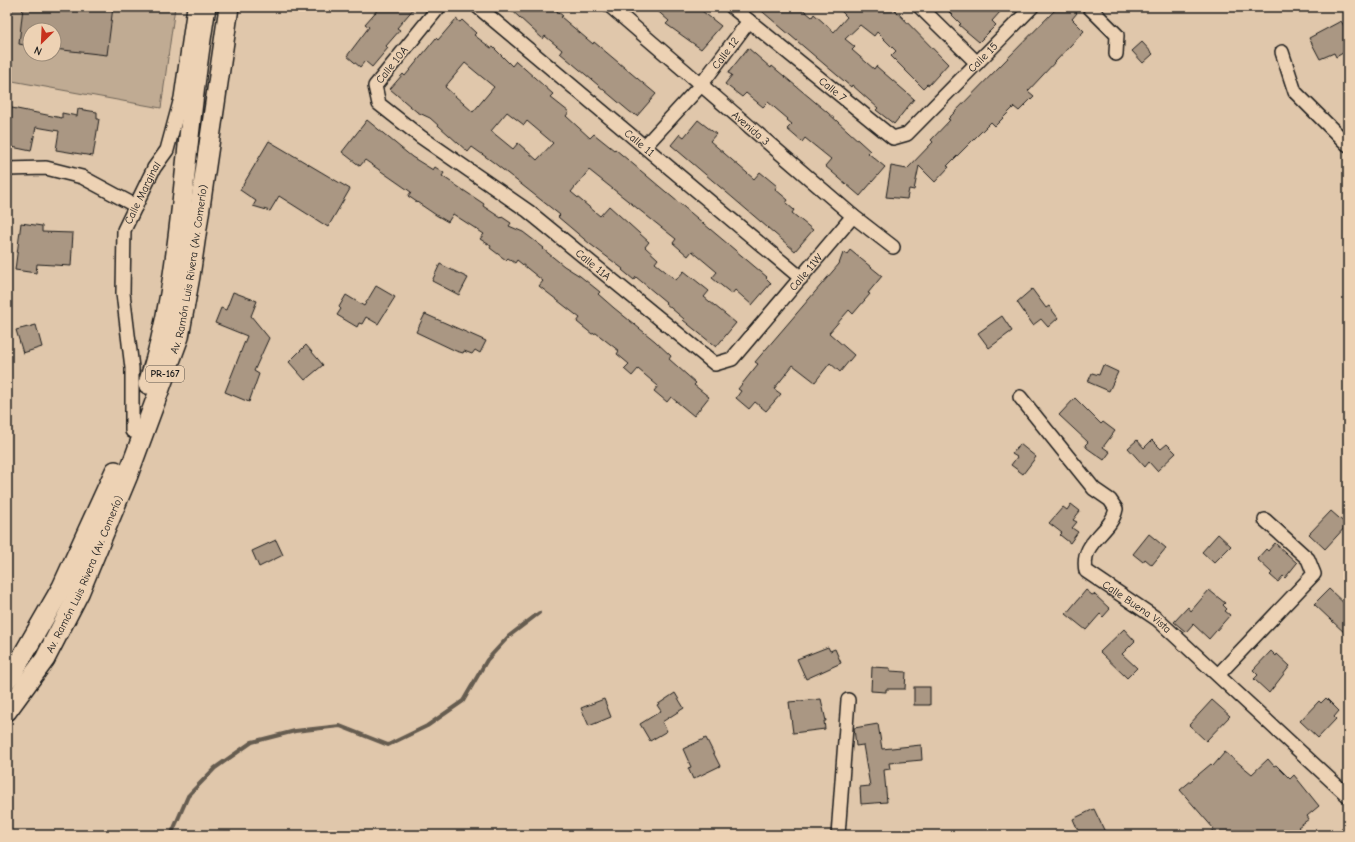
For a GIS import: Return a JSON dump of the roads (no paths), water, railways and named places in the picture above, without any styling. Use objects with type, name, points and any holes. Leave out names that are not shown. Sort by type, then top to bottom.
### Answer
[{"type":"highway","name":"Av. Ramón Luis Rivera (Av. Comerío)","points":[[7,678],[12,674],[62,588],[114,476],[158,355],[173,286],[199,52],[206,7]]},
{"type":"highway","name":"Av. Ramón Luis Rivera (Av. Comerío)","points":[[7,711],[45,659],[79,593],[128,475],[179,337],[190,276],[228,7]]},
{"type":"street","name":"Calle Marginal","points":[[132,430],[132,368],[123,293],[124,230],[154,168],[167,150],[181,98],[194,7]]},
{"type":"street","name":"Calle 10A","points":[[421,136],[379,104],[375,86],[439,7]]},
{"type":"street","name":"Calle 11","points":[[478,7],[801,278]]},
{"type":"street","name":"Avenida 3","points":[[611,7],[853,216],[893,248]]},
{"type":"street","name":"Calle 7","points":[[732,7],[893,138],[907,134],[933,108]]},
{"type":"street","points":[[920,7],[977,63]]},
{"type":"street","name":"Calle 15","points":[[933,108],[1032,7]]},
{"type":"street","points":[[1089,7],[1116,35],[1116,54]]},
{"type":"street","name":"Calle 12","points":[[645,146],[701,85],[749,21]]},
{"type":"street","points":[[1282,52],[1295,92],[1348,145]]},
{"type":"street","name":"Calle 11A","points":[[421,136],[528,211],[715,364],[732,359],[758,329]]},
{"type":"street","points":[[7,169],[46,168],[82,176],[136,206]]},
{"type":"street","name":"Calle 11W","points":[[758,329],[853,216]]},
{"type":"street","name":"Calle Buena Vista","points":[[1020,397],[1094,489],[1110,500],[1116,508],[1115,516],[1088,548],[1084,561],[1086,571],[1156,619],[1348,796]]},
{"type":"street","points":[[1218,676],[1314,574],[1308,559],[1265,520]]},
{"type":"street","points":[[838,835],[848,700]]},
{"type":"waterway","points":[[171,835],[188,796],[215,768],[252,742],[295,731],[340,726],[388,745],[427,726],[463,701],[487,660],[509,636],[539,613]]}]
